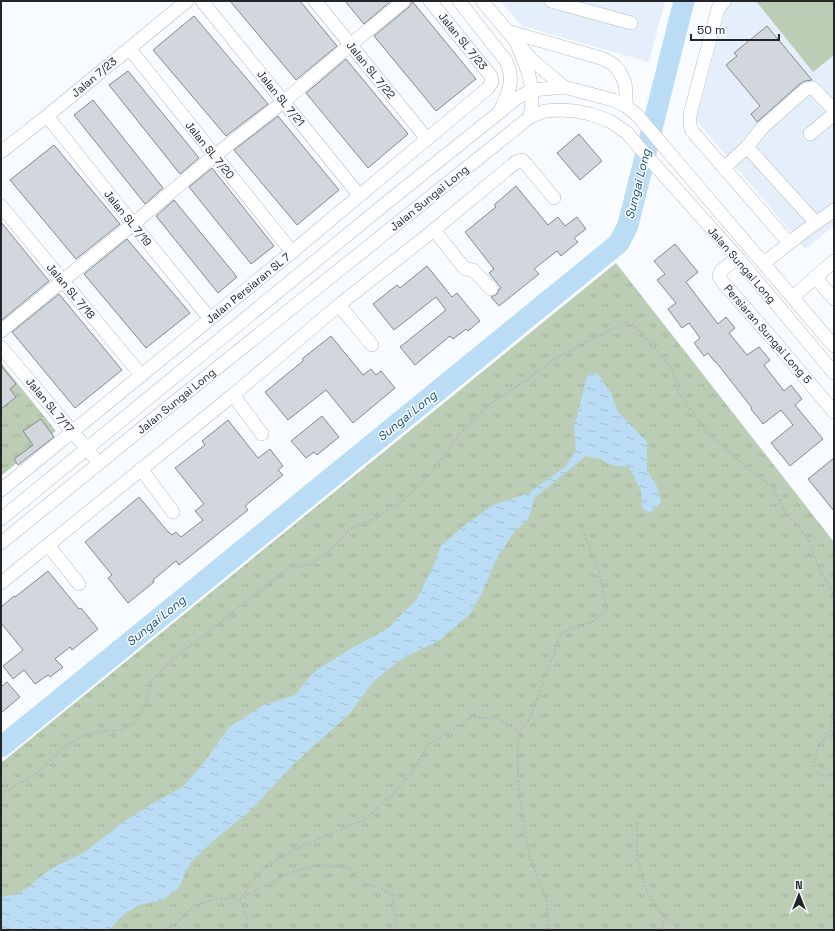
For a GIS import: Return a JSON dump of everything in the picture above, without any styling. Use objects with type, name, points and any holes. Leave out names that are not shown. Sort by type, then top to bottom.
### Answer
[{"type":"street","name":"Jalan 7/23","points":[[1,152],[186,1]]},
{"type":"street","name":"Jalan SL 7/21","points":[[202,1],[359,195]]},
{"type":"street","name":"Jalan SL 7/22","points":[[315,1],[427,139]]},
{"type":"street","points":[[1,331],[214,156],[283,102],[404,1]]},
{"type":"street","name":"Jalan SL 7/23","points":[[430,1],[492,76],[492,82]]},
{"type":"street","points":[[459,1],[506,61],[509,67],[511,73],[510,89],[501,110]]},
{"type":"street","points":[[482,1],[532,60],[564,87]]},
{"type":"street","points":[[551,1],[631,23]]},
{"type":"street","points":[[724,1],[718,9],[690,114],[690,125],[692,131],[789,243]]},
{"type":"street","points":[[507,31],[604,59],[620,71],[625,83],[626,106]]},
{"type":"street","points":[[516,41],[532,90],[530,117]]},
{"type":"street","name":"Jalan SL 7/20","points":[[128,48],[292,252]]},
{"type":"street","name":"Jalan Persiaran SL 7","points":[[1,490],[292,252],[488,88],[492,82]]},
{"type":"street","name":"Jalan Sungai Long","points":[[1,519],[501,110],[517,98],[532,90],[564,87],[613,100],[626,106],[637,115],[834,346]]},
{"type":"street","points":[[724,168],[747,147],[762,128],[806,89],[813,88],[834,110]]},
{"type":"street","name":"Jalan Sungai Long","points":[[1,543],[530,117],[545,111],[575,111],[590,114],[610,121],[627,133],[737,257],[834,373]]},
{"type":"street","points":[[810,134],[834,114]]},
{"type":"street","name":"Jalan SL 7/19","points":[[47,116],[210,319]]},
{"type":"street","points":[[747,147],[816,223]]},
{"type":"street","points":[[1,583],[232,395],[339,305],[434,230],[516,162],[522,160],[554,198]]},
{"type":"street","name":"Jalan SL 7/18","points":[[1,206],[141,375]]},
{"type":"street","points":[[764,263],[834,210]]},
{"type":"street","points":[[434,230],[466,270],[473,270],[491,290]]},
{"type":"street","name":"Persiaran Sungai Long 5","points":[[737,257],[720,271],[719,276],[721,280],[834,412]]},
{"type":"street","points":[[792,297],[834,261]]},
{"type":"street","points":[[815,277],[834,299]]},
{"type":"street","points":[[339,305],[372,345]]},
{"type":"street","name":"Jalan SL 7/17","points":[[1,347],[99,463]]},
{"type":"street","points":[[232,395],[262,434]]},
{"type":"street","points":[[141,469],[173,512]]},
{"type":"street","points":[[48,544],[79,584]]},
{"type":"path","points":[[1,795],[36,774],[64,747],[86,734],[120,730],[136,723],[146,704],[151,681],[171,661],[289,568],[309,565],[327,553],[351,528],[377,518],[404,500],[430,474],[463,430],[490,404],[556,358],[626,322],[637,328],[671,367],[679,393],[707,432],[748,469],[773,488],[786,513],[808,538],[820,571],[834,595]]},
{"type":"path","points":[[548,930],[547,902],[530,859],[521,807],[517,752],[519,732],[528,720],[562,632],[592,622],[607,609],[599,572],[583,531]]},
{"type":"path","points":[[834,706],[831,730],[817,750],[813,770],[824,776],[834,775]]},
{"type":"path","points":[[240,899],[263,868],[297,848],[364,820],[393,794],[413,770],[428,745],[470,718],[498,718],[519,732]]},
{"type":"path","points":[[637,822],[637,858],[647,892],[665,918],[675,923],[677,930]]},
{"type":"path","points":[[166,930],[174,925],[196,905],[215,899],[240,899],[292,872],[319,865],[348,868],[364,883],[380,888],[392,895],[397,930]]},
{"type":"path","points":[[240,899],[248,922],[245,930]]},
{"type":"path","points":[[660,930],[665,918]]},
{"type":"shaded area","points":[[500,1],[665,1],[649,62],[522,26]]},
{"type":"shaded area","points":[[730,1],[834,1],[834,226],[805,249],[696,120],[727,4]]},
{"type":"green space","points":[[756,1],[834,1],[834,55],[813,72]]},
{"type":"green space","points":[[616,263],[834,542],[834,930],[1,930],[1,763]]},
{"type":"green space","points":[[1,363],[56,431],[1,476]]},
{"type":"water","points":[[588,373],[598,374],[611,393],[618,412],[647,442],[647,471],[657,486],[661,502],[650,513],[642,508],[641,490],[629,467],[611,465],[600,459],[585,456],[535,497],[528,519],[514,532],[497,558],[482,593],[470,614],[440,640],[400,660],[374,681],[349,714],[295,763],[247,814],[215,839],[190,863],[178,889],[162,900],[139,905],[123,915],[109,930],[1,930],[1,897],[19,894],[52,868],[85,852],[122,823],[151,804],[183,787],[205,761],[229,727],[264,705],[295,695],[314,672],[350,649],[387,629],[416,600],[432,569],[441,546],[462,527],[493,505],[529,493],[565,467],[576,450],[574,428]]},
{"type":"building","points":[[230,1],[300,1],[337,46],[296,80]]},
{"type":"building","points":[[345,1],[391,1],[364,24]]},
{"type":"building","points":[[412,1],[476,79],[436,111],[374,36],[409,7]]},
{"type":"building","points":[[194,16],[268,104],[226,136],[153,50]]},
{"type":"building","points":[[767,26],[812,80],[801,83],[757,122],[751,114],[760,106],[726,65],[737,56],[734,53]]},
{"type":"building","points":[[346,59],[408,134],[368,168],[306,93]]},
{"type":"building","points":[[128,71],[199,158],[180,174],[109,85]]},
{"type":"building","points":[[93,100],[163,188],[145,204],[74,115]]},
{"type":"building","points":[[278,116],[339,190],[297,225],[234,150]]},
{"type":"building","points":[[579,134],[602,161],[580,180],[557,153]]},
{"type":"building","points":[[54,145],[120,224],[76,259],[10,180]]},
{"type":"building","points":[[212,168],[274,246],[251,264],[189,187]]},
{"type":"building","points":[[516,186],[548,225],[558,217],[565,226],[577,217],[586,229],[574,238],[578,242],[561,256],[557,251],[534,269],[539,274],[499,306],[491,297],[497,294],[501,288],[489,273],[494,269],[465,232],[496,207],[494,205]]},
{"type":"building","points":[[174,200],[237,277],[218,293],[156,216]]},
{"type":"building","points":[[1,222],[49,281],[2,320],[1,318]]},
{"type":"building","points":[[127,239],[190,313],[146,348],[84,274]]},
{"type":"building","points":[[675,244],[698,272],[686,282],[718,324],[726,317],[735,328],[729,333],[747,355],[759,347],[770,360],[764,365],[784,391],[791,385],[802,399],[795,405],[823,439],[790,466],[771,443],[793,425],[781,410],[763,424],[716,362],[708,353],[704,356],[694,343],[700,338],[689,323],[682,328],[668,309],[676,303],[657,280],[665,274],[654,261]]},
{"type":"building","points":[[427,266],[452,297],[457,293],[480,321],[468,331],[466,329],[453,339],[450,336],[415,365],[400,347],[446,310],[436,297],[394,330],[373,304],[397,285],[400,288]]},
{"type":"building","points":[[59,294],[122,370],[75,408],[12,332]]},
{"type":"building","points":[[331,336],[363,375],[371,369],[376,375],[381,371],[395,388],[353,423],[326,390],[288,420],[265,392],[303,361],[302,359]]},
{"type":"building","points":[[1,366],[16,384],[10,389],[16,397],[1,409]]},
{"type":"building","points":[[322,416],[339,437],[317,455],[314,452],[306,458],[291,441]]},
{"type":"building","points":[[41,419],[54,437],[18,465],[14,459],[33,445],[23,431]]},
{"type":"building","points":[[228,420],[258,458],[270,449],[283,466],[278,470],[283,475],[245,506],[248,510],[179,565],[176,561],[153,580],[154,582],[128,603],[108,578],[112,575],[85,542],[139,497],[172,535],[176,532],[181,537],[203,520],[195,511],[204,504],[175,468],[205,445],[202,441]]},
{"type":"building","points":[[834,458],[834,511],[808,479]]},
{"type":"building","points":[[48,571],[79,609],[81,608],[98,629],[72,650],[70,647],[55,659],[63,667],[50,677],[48,675],[35,684],[24,670],[13,679],[3,666],[23,650],[1,623],[1,607]]},
{"type":"building","points":[[7,682],[20,697],[1,713],[1,687]]},
{"type":"waterway","name":"Sungai Long","points":[[1,747],[619,243],[628,225],[684,1]]}]
